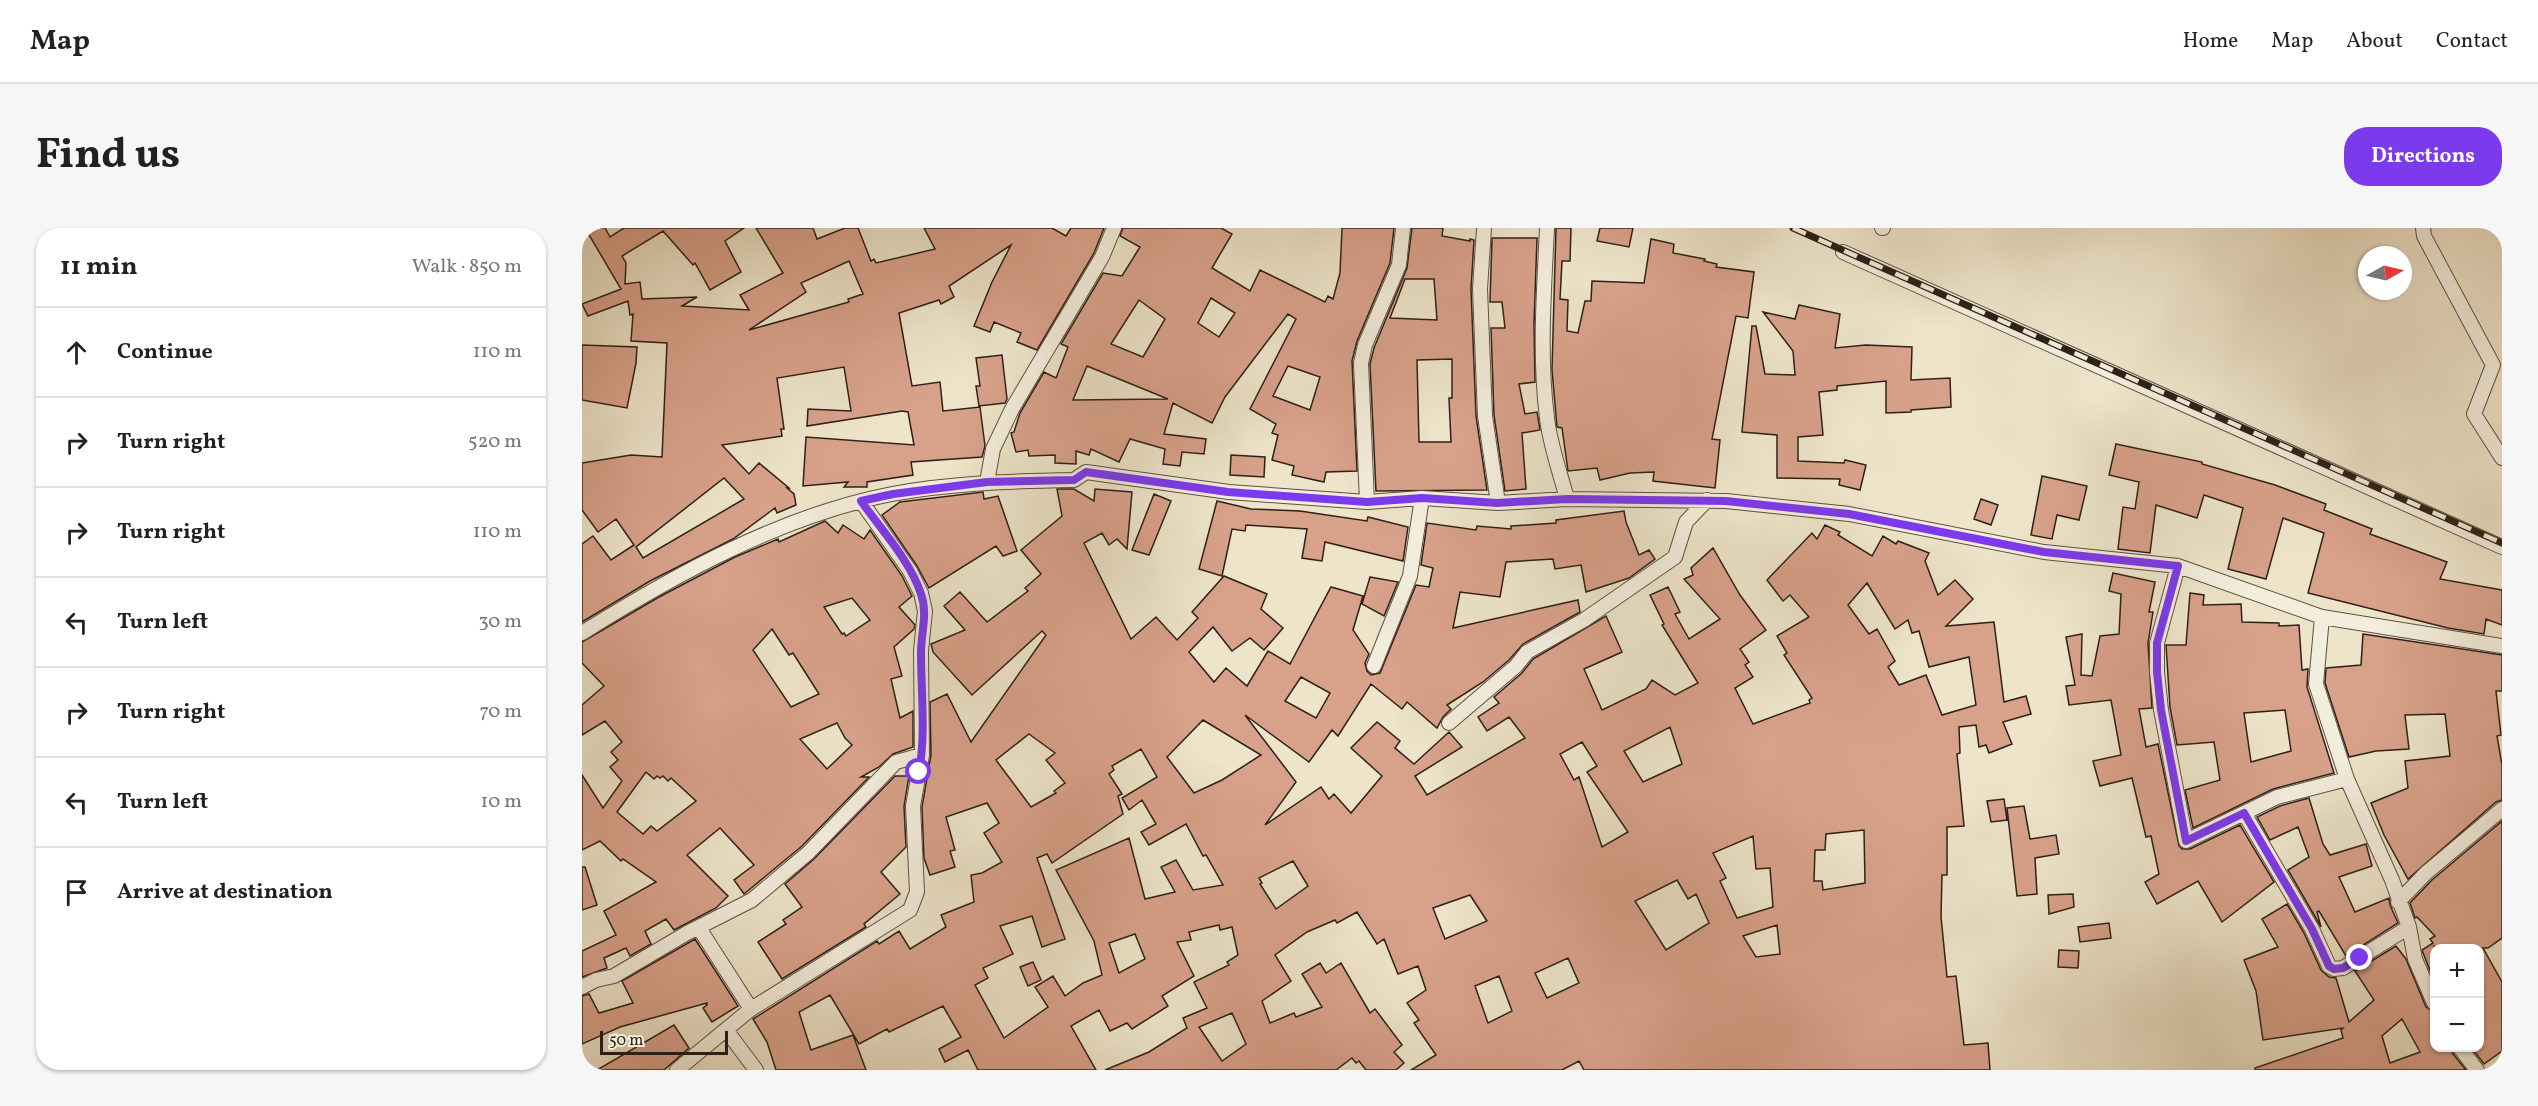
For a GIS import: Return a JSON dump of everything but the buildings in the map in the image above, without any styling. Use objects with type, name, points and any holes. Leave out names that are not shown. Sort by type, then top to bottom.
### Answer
[{"type":"street","points":[[987,482],[993,449],[1012,409],[1102,256],[1114,228]]},
{"type":"street","points":[[1367,502],[1361,363],[1365,345],[1399,265],[1403,228]]},
{"type":"street","points":[[1484,228],[1479,289],[1485,416],[1497,503]]},
{"type":"street","points":[[1547,228],[1543,331],[1545,397],[1547,421],[1567,499]]},
{"type":"street","points":[[2423,228],[2424,236],[2493,365],[2474,414],[2502,458]]},
{"type":"street","points":[[1843,252],[2502,547]]},
{"type":"street","points":[[582,633],[634,600],[759,536],[807,518],[861,501],[893,494],[987,482],[1074,480],[1086,472],[1228,492],[1367,502],[1422,498],[1497,503],[1567,499],[1707,500],[1849,514],[2044,552],[2178,566],[2322,617],[2502,646]]},
{"type":"street","points":[[1374,666],[1410,576],[1422,498]]},
{"type":"street","points":[[1449,723],[1516,666],[1527,652],[1584,620],[1675,557],[1686,522],[1707,500]]},
{"type":"street","points":[[677,1070],[751,1009],[910,910],[917,892],[913,806],[922,755],[921,651],[925,611],[921,593],[910,571],[861,501]]},
{"type":"street","points":[[2178,566],[2157,643],[2157,672],[2161,710],[2186,841],[2277,797],[2347,779]]},
{"type":"street","points":[[2322,617],[2316,684],[2347,779],[2392,880],[2398,902],[2409,927],[2415,959],[2432,998]]},
{"type":"street","points":[[582,987],[596,980],[614,976],[752,900],[808,853],[896,762],[922,755]]},
{"type":"street","points":[[2398,902],[2426,873],[2502,808]]},
{"type":"street","points":[[2244,813],[2312,929],[2329,966],[2334,969],[2343,968],[2409,927]]},
{"type":"street","points":[[699,928],[751,1009]]},
{"type":"street","points":[[726,1030],[756,1070]]},
{"type":"street","points":[[2464,1052],[2477,1070]]},
{"type":"railway","points":[[1793,228],[2502,543]]},
{"type":"route","points":[[919,772],[922,755],[921,651],[925,611],[921,593],[910,571],[861,501],[893,494],[987,482],[1074,480],[1086,472],[1228,492],[1367,502],[1422,498],[1497,503],[1567,499],[1726,501],[1849,514],[2044,552],[2178,566],[2157,643],[2157,672],[2161,710],[2186,841],[2244,813],[2312,929],[2329,966],[2334,969],[2343,968],[2360,958]]}]
